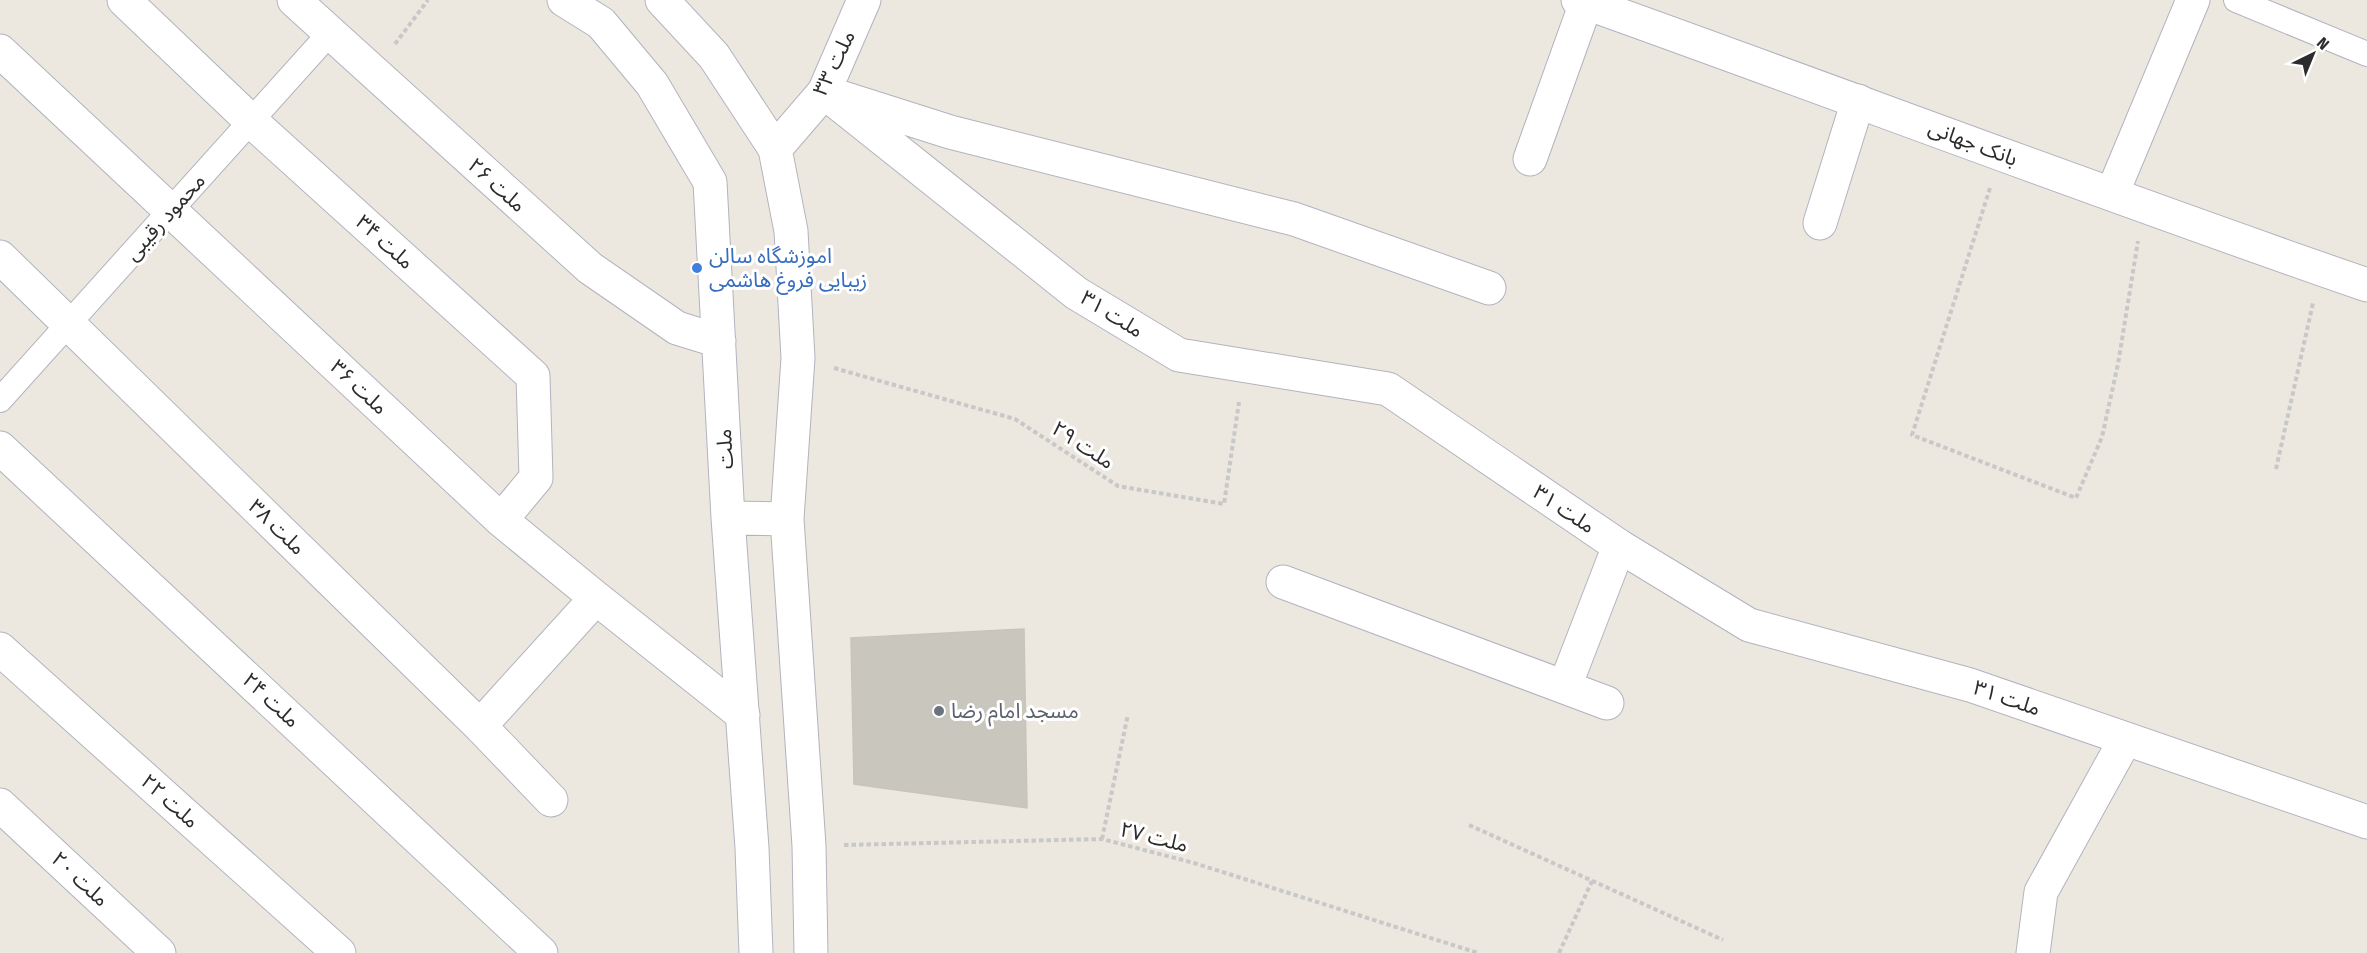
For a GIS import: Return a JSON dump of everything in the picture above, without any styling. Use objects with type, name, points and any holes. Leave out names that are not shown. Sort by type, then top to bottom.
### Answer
[{"type":"street","name":"ملت ۳۴","points":[[124,0],[251,121],[533,376],[536,478],[501,520]]},
{"type":"street","name":"ملت ۲۶","points":[[294,0],[590,268],[677,328],[719,341]]},
{"type":"street","name":"ملت","points":[[564,0],[601,23],[652,84],[710,183],[728,518],[753,848],[756,953]]},
{"type":"street","points":[[662,0],[714,56],[775,149],[791,231],[798,358],[787,519],[809,846],[811,953]]},
{"type":"street","name":"ملت ۳۳","points":[[775,149],[824,93],[864,0]]},
{"type":"street","points":[[2112,194],[2193,0]]},
{"type":"street","points":[[1530,159],[1582,1]]},
{"type":"street","name":"بانک جهانی","points":[[1582,1],[2144,207],[2367,285]]},
{"type":"street","name":"ملت ۳۶","points":[[0,51],[501,520],[743,715]]},
{"type":"street","points":[[824,93],[950,132],[1294,219],[1489,288]]},
{"type":"street","name":"ملت ۳۱","points":[[824,93],[1076,292],[1179,355],[1388,389],[1619,546],[1749,625],[1970,685],[2367,822]]},
{"type":"street","points":[[1820,223],[1858,101]]},
{"type":"street","name":"ملت ۳۸","points":[[0,257],[480,726],[551,800]]},
{"type":"street","name":"ملت ۲۴","points":[[0,448],[541,953]]},
{"type":"street","points":[[728,518],[787,519]]},
{"type":"street","points":[[1565,687],[1619,546]]},
{"type":"street","points":[[1283,582],[1607,703]]},
{"type":"street","points":[[480,726],[596,598]]},
{"type":"street","name":"ملت ۲۲","points":[[0,649],[339,953]]},
{"type":"street","points":[[2033,953],[2041,892],[2125,740]]},
{"type":"street","name":"ملت ۲۰","points":[[0,805],[159,953]]},
{"type":"lane","points":[[2236,0],[2367,54]]},
{"type":"lane","name":"محمود رقیبی","points":[[0,400],[329,34]]},
{"type":"path","points":[[374,74],[428,0]]},
{"type":"path","points":[[2001,153],[1912,435],[2076,498],[2102,437],[2118,363],[2144,207]]},
{"type":"path","points":[[2276,470],[2320,269]]},
{"type":"path","name":"ملت ۲۹","points":[[798,358],[1015,419],[1118,486],[1224,504],[1244,366]]},
{"type":"path","points":[[1102,839],[1128,714]]},
{"type":"path","points":[[1469,825],[1723,939]]},
{"type":"path","name":"ملت ۲۷","points":[[809,846],[1102,839],[1194,863],[1478,953]]},
{"type":"path","points":[[1559,953],[1592,880]]},
{"type":"building","name":"مسجد امام رضا","points":[[1024,629],[1027,808],[854,784],[851,638]]},
{"type":"place","name":"اموزشگاه سالن زیبایی فروغ هاشمی","points":[[697,268]]},
{"type":"place","name":"مسجد امام رضا","points":[[939,711]]}]
